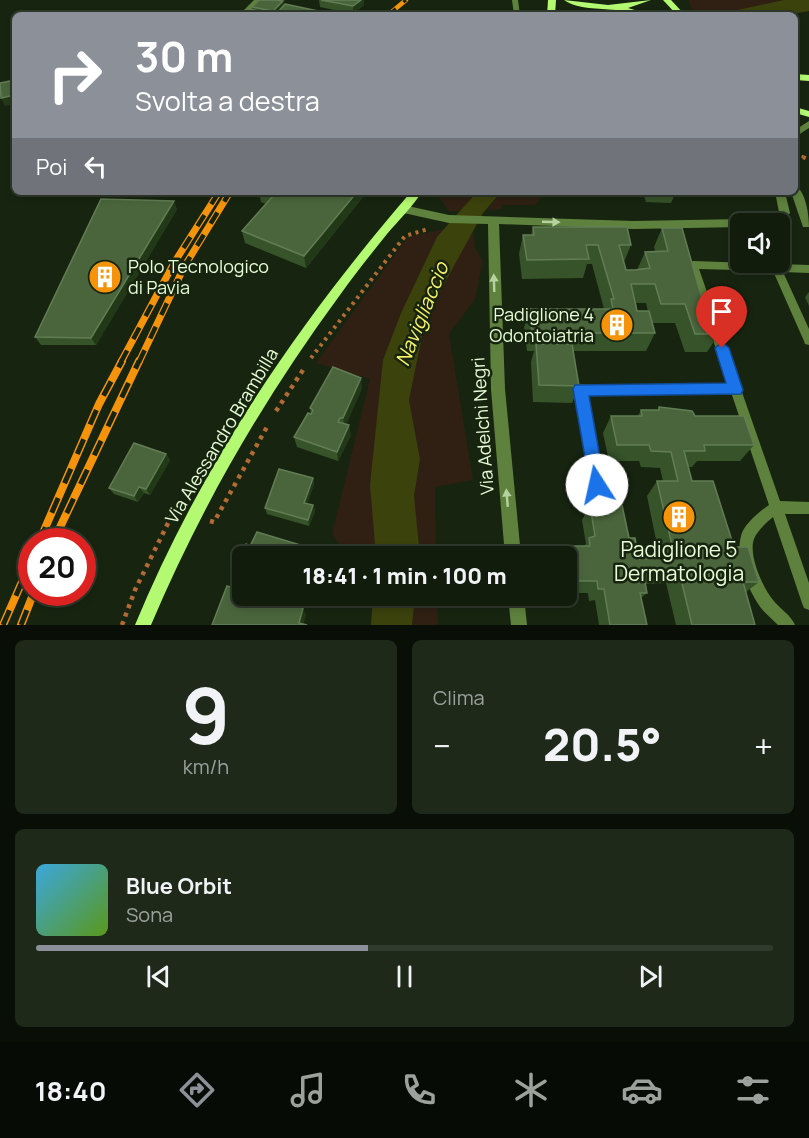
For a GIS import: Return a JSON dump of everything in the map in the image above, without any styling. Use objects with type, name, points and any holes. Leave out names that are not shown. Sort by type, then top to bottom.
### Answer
[{"type":"main road","points":[[568,0],[634,12]]},
{"type":"main road","points":[[599,12],[610,7],[647,0]]},
{"type":"main road","points":[[667,0],[678,12]]},
{"type":"main road","name":"Via Alessandro Brambilla","points":[[143,625],[164,571],[263,395],[323,310],[415,195]]},
{"type":"street","points":[[246,12],[258,0]]},
{"type":"street","points":[[781,195],[785,213],[803,211]]},
{"type":"street","points":[[797,195],[808,226]]},
{"type":"street","points":[[403,209],[449,219],[634,225],[730,223]]},
{"type":"street","name":"Via Adelchi Negri","points":[[493,220],[498,390],[512,546]]},
{"type":"street","points":[[517,606],[519,625]]},
{"type":"lane","points":[[730,265],[693,265],[809,603]]},
{"type":"lane","points":[[790,268],[809,269]]},
{"type":"lane","points":[[775,273],[809,341]]},
{"type":"lane","points":[[597,485],[580,389],[736,390]]},
{"type":"lane","points":[[788,625],[767,604],[757,588],[747,560],[747,537],[762,518],[776,507],[809,508]]},
{"type":"shaded area","points":[[689,0],[784,0],[731,12],[693,12]]},
{"type":"shaded area","points":[[441,195],[474,195],[460,211],[449,211],[439,197]]},
{"type":"shaded area","points":[[499,195],[543,195],[535,205],[502,205],[502,209],[487,210]]},
{"type":"shaded area","points":[[445,229],[437,237],[401,313],[383,360],[377,432],[376,546],[341,546],[332,534],[370,379],[316,363],[408,237]]},
{"type":"shaded area","points":[[473,231],[475,248],[483,261],[475,299],[449,334],[473,480],[435,487],[436,546],[419,546],[413,496],[420,459],[409,400],[426,316]]},
{"type":"shaded area","points":[[414,606],[437,606],[438,625],[412,625]]},
{"type":"water","points":[[784,0],[809,0],[809,11],[798,13],[728,12]]},
{"type":"water","name":"Navigliaccio","points":[[474,195],[498,195],[483,213],[426,317],[409,400],[420,459],[414,496],[419,546],[375,546],[370,485],[383,360],[401,313],[437,237]]},
{"type":"water","points":[[372,606],[414,606],[412,625],[371,625]]},
{"type":"building","points":[[259,0],[283,1],[273,11],[252,7]]},
{"type":"building","points":[[321,0],[361,0],[353,6]]},
{"type":"building","points":[[285,4],[323,12],[278,12]]},
{"type":"building","points":[[249,9],[263,12],[246,12]]},
{"type":"building","points":[[12,81],[12,96],[1,98],[0,83]]},
{"type":"building","points":[[270,195],[355,195],[304,256],[242,231],[273,196]]},
{"type":"building","name":"Polo Tecnologico di Pavia","points":[[101,199],[174,201],[91,338],[35,337]]},
{"type":"building","points":[[533,227],[627,227],[631,245],[619,245],[626,270],[650,268],[645,252],[668,251],[662,228],[682,228],[702,299],[706,299],[719,334],[695,334],[685,304],[661,304],[655,284],[631,284],[637,311],[649,311],[655,333],[554,333],[556,344],[572,344],[579,386],[539,385],[536,344],[545,344],[544,333],[532,332],[529,309],[613,309],[611,299],[614,299],[598,245],[586,245],[589,259],[527,260],[523,235],[534,235]]},
{"type":"building","points":[[333,367],[361,378],[343,418],[340,418],[338,422],[349,425],[337,452],[294,437],[308,413],[311,414],[313,410],[310,408]]},
{"type":"building","points":[[659,407],[692,411],[695,416],[744,416],[754,445],[704,445],[705,451],[684,451],[692,481],[713,481],[734,547],[748,547],[759,582],[743,582],[755,625],[692,625],[679,571],[643,572],[647,593],[640,593],[647,625],[610,625],[604,589],[598,589],[597,581],[577,581],[577,546],[590,546],[589,538],[595,536],[590,505],[622,505],[629,538],[635,538],[639,559],[675,558],[657,481],[678,481],[671,452],[651,451],[649,445],[617,445],[611,416],[642,416],[641,410],[659,410]]},
{"type":"building","points":[[134,443],[166,454],[146,489],[139,487],[134,496],[109,488]]},
{"type":"building","points":[[279,469],[313,478],[304,503],[313,505],[308,520],[265,508]]},
{"type":"building","points":[[257,532],[304,546],[250,546]]},
{"type":"building","points":[[227,586],[232,587],[232,606],[296,606],[303,608],[299,623],[307,625],[212,625]]},
{"type":"railway","points":[[392,12],[406,0]]},
{"type":"railway","points":[[121,362],[174,263],[217,195]]},
{"type":"railway","points":[[139,362],[184,267],[228,195]]},
{"type":"railway","points":[[45,528],[99,404],[122,361]]},
{"type":"railway","points":[[60,528],[139,361]]},
{"type":"railway","points":[[3,625],[18,591]]},
{"type":"railway","points":[[21,625],[28,606]]},
{"type":"place","name":"Polo Tecnologico di Pavia","points":[[105,277]]},
{"type":"place","name":"Padiglione 4 Odontoiatria","points":[[617,325]]},
{"type":"place","name":"Padiglione 5 Dermatologia","points":[[679,517]]},
{"type":"route","points":[[597,485],[580,389],[736,390],[722,348]]}]
